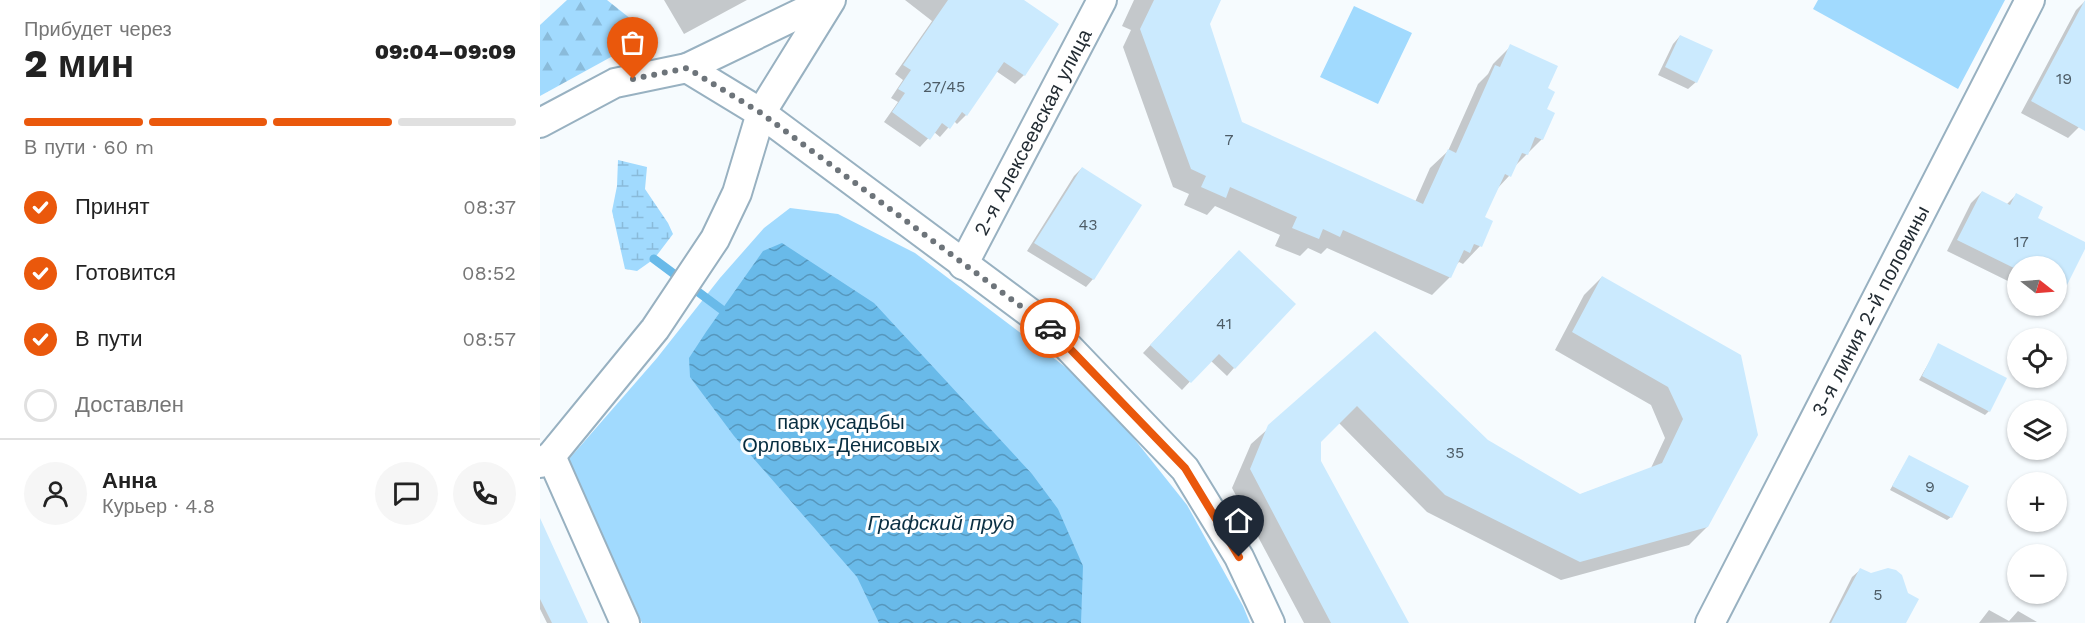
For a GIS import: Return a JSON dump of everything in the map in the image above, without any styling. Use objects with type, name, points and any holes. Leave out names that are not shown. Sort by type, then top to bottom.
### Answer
[{"type":"street","points":[[540,123],[615,83],[687,68],[829,0]]},
{"type":"street","points":[[625,623],[546,460],[655,329],[715,239],[737,193],[761,113],[829,0]]},
{"type":"street","name":"2-я Алексеевская улица","points":[[963,265],[1102,0]]},
{"type":"street","name":"3-я линия 2-й половины","points":[[1710,623],[2030,0]]},
{"type":"street","points":[[687,68],[761,113],[1048,327],[1185,468],[1239,557],[1270,623]]},
{"type":"green space","points":[[567,0],[607,0],[651,35],[540,96],[540,25]]},
{"type":"green space","points":[[1818,0],[2005,0],[1958,89],[1813,9]]},
{"type":"green space","points":[[1354,6],[1412,33],[1378,104],[1320,77]]},
{"type":"green space","points":[[618,160],[647,167],[645,189],[673,234],[654,259],[637,271],[625,269],[612,211],[617,186]]},
{"type":"green space","name":"парк усадьбы Орловых-Денисовых","points":[[790,208],[838,214],[915,253],[1072,372],[1128,431],[1187,505],[1243,606],[1250,623],[642,623],[569,459],[657,358],[720,278],[764,228]]},
{"type":"water","name":"Графский пруд","points":[[782,243],[874,303],[1032,474],[1058,509],[1083,566],[1081,623],[879,623],[857,577],[734,436],[690,377],[689,358],[706,332],[763,251]]},
{"type":"building","points":[[948,0],[1024,0],[1059,24],[1025,76],[1004,62],[967,116],[962,112],[950,129],[942,123],[930,140],[892,112],[905,93],[898,89],[911,70],[903,65]]},
{"type":"building","points":[[1154,0],[1221,0],[1210,24],[1242,122],[1423,204],[1448,149],[1456,153],[1495,65],[1500,67],[1510,44],[1558,66],[1548,88],[1555,92],[1547,109],[1555,113],[1543,140],[1535,137],[1528,155],[1522,153],[1511,177],[1505,174],[1485,217],[1493,221],[1482,247],[1474,244],[1470,253],[1464,250],[1451,278],[1343,230],[1340,237],[1323,229],[1319,239],[1292,228],[1297,217],[1230,187],[1226,198],[1201,187],[1206,176],[1191,169],[1140,29]]},
{"type":"building","points":[[2085,0],[2085,131],[2031,101]]},
{"type":"building","points":[[1680,35],[1713,50],[1697,83],[1665,67]]},
{"type":"building","points":[[1082,167],[1142,205],[1094,280],[1034,243]]},
{"type":"building","points":[[1982,191],[2010,205],[2016,193],[2043,207],[2038,218],[2085,242],[2085,249],[2067,285],[2067,256],[2007,256],[2007,265],[1957,240]]},
{"type":"building","points":[[1239,250],[1296,304],[1235,369],[1219,354],[1191,383],[1150,345]]},
{"type":"building","points":[[1602,276],[1741,355],[1758,435],[1708,527],[1580,562],[1445,495],[1357,406],[1321,442],[1321,461],[1409,623],[1331,623],[1250,469],[1268,425],[1375,331],[1488,440],[1580,494],[1662,463],[1683,419],[1668,387],[1572,332]]},
{"type":"building","points":[[1938,343],[2007,378],[1990,412],[1922,376]]},
{"type":"building","points":[[1909,455],[1969,486],[1952,518],[1892,486]]},
{"type":"building","points":[[540,518],[588,623],[552,623],[540,599]]},
{"type":"building","points":[[1860,568],[1871,573],[1888,568],[1902,575],[1908,593],[1919,599],[1906,623],[1831,623]]},
{"type":"waterway","points":[[654,259],[721,309]]},
{"type":"way so far","points":[[633,79],[687,68],[761,113],[1050,328]]},
{"type":"route","points":[[1050,328],[1185,468],[1239,557]]}]
